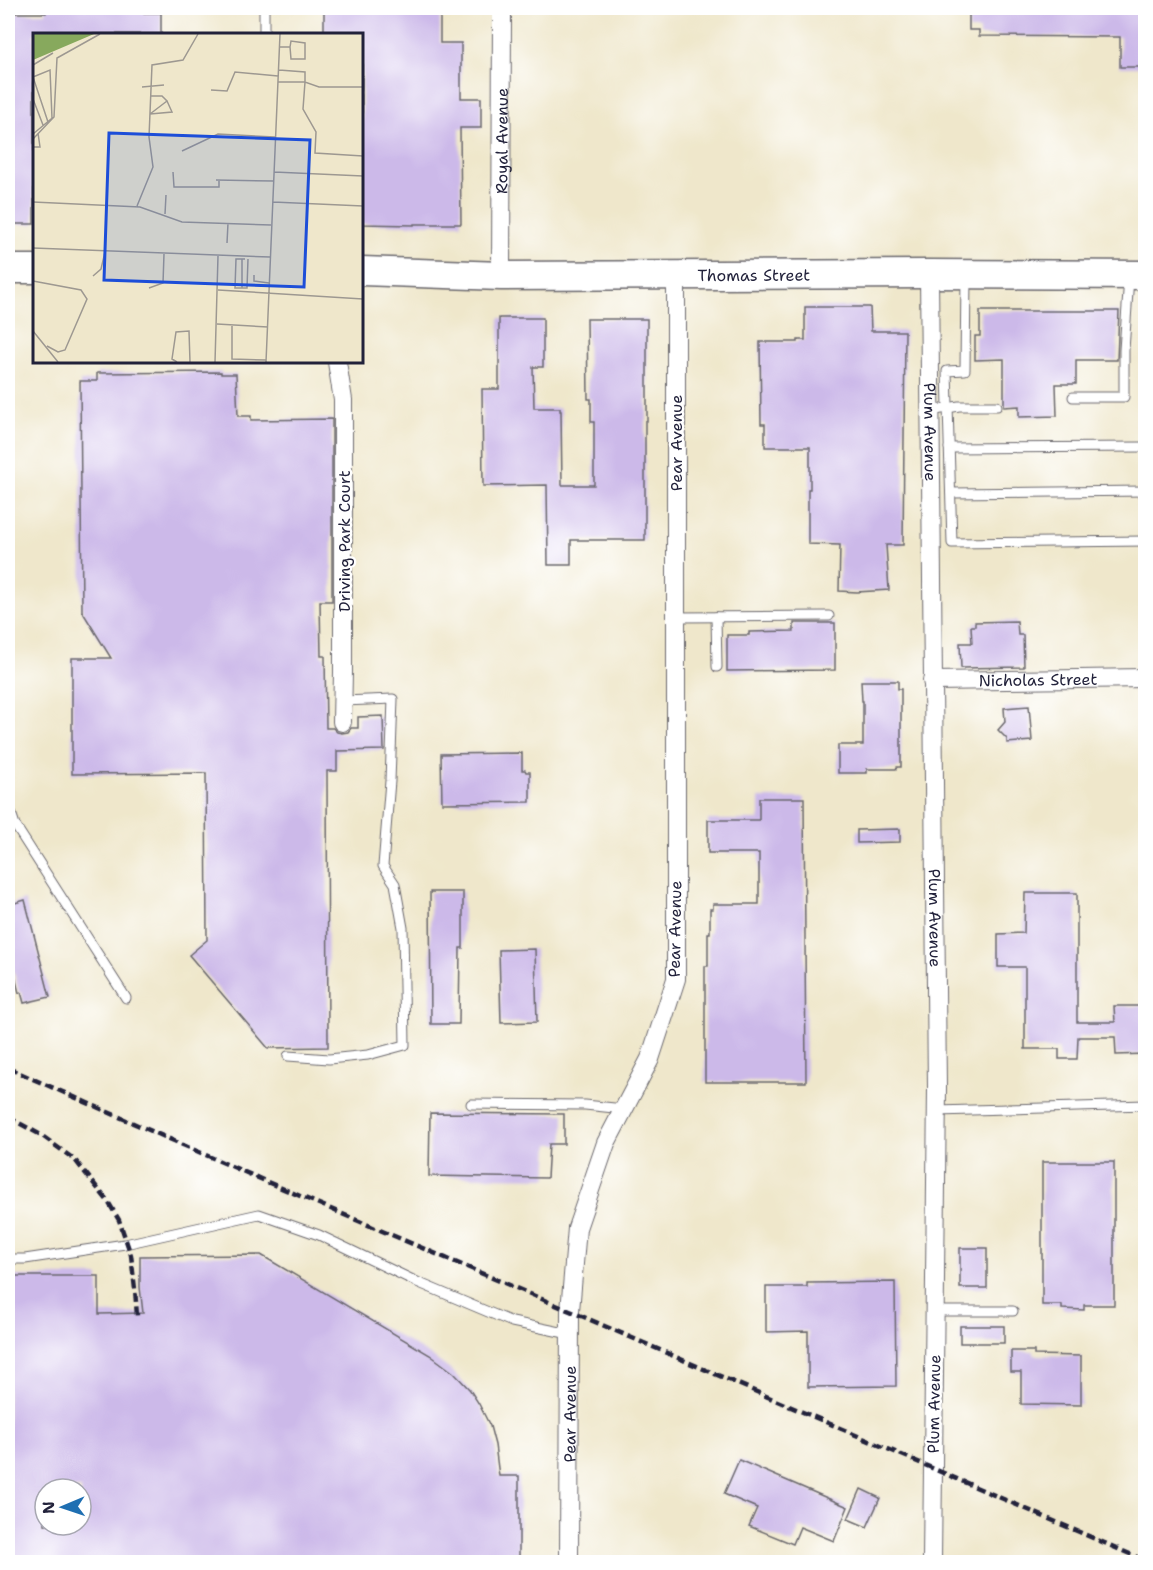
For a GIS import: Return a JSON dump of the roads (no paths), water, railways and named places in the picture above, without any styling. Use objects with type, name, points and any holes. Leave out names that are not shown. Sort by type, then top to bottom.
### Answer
[{"type":"main road","points":[[8,268],[33,269]]},
{"type":"main road","name":"Thomas Street","points":[[363,271],[501,276],[1137,275]]},
{"type":"street","name":"Royal Avenue","points":[[501,276],[502,8]]},
{"type":"street","name":"Plum Avenue","points":[[929,274],[937,1111],[932,1563]]},
{"type":"street","name":"Pear Avenue","points":[[569,1563],[570,1311],[577,1228],[606,1143],[650,1059],[675,979],[676,275]]},
{"type":"street","name":"Driving Park Court","points":[[337,363],[344,400],[342,722]]},
{"type":"street","name":"Nicholas Street","points":[[932,681],[1146,678]]},
{"type":"lane","points":[[264,8],[264,33]]},
{"type":"lane","points":[[966,274],[965,370],[947,371],[952,543],[1146,541]]},
{"type":"lane","points":[[1072,397],[1124,397],[1124,350],[1137,275]]},
{"type":"lane","points":[[930,411],[959,406],[997,406]]},
{"type":"lane","points":[[949,448],[1146,447]]},
{"type":"lane","points":[[951,493],[1146,491]]},
{"type":"lane","points":[[677,617],[829,616]]},
{"type":"lane","points":[[717,617],[717,667]]},
{"type":"lane","points":[[288,1056],[329,1059],[368,1055],[405,1046],[403,928],[395,884],[384,866],[393,699],[343,701]]},
{"type":"lane","points":[[8,803],[15,825],[126,999]]},
{"type":"lane","points":[[471,1104],[585,1105],[624,1109]]},
{"type":"lane","points":[[937,1111],[1146,1105]]},
{"type":"lane","points":[[8,1259],[125,1244],[259,1214],[319,1235],[417,1282],[512,1322],[570,1334]]},
{"type":"lane","points":[[935,1311],[1013,1311]]},
{"type":"railway","points":[[8,1068],[1146,1561]]},
{"type":"railway","points":[[8,1117],[41,1135],[75,1160],[107,1200],[119,1220],[131,1255],[137,1316]]}]
